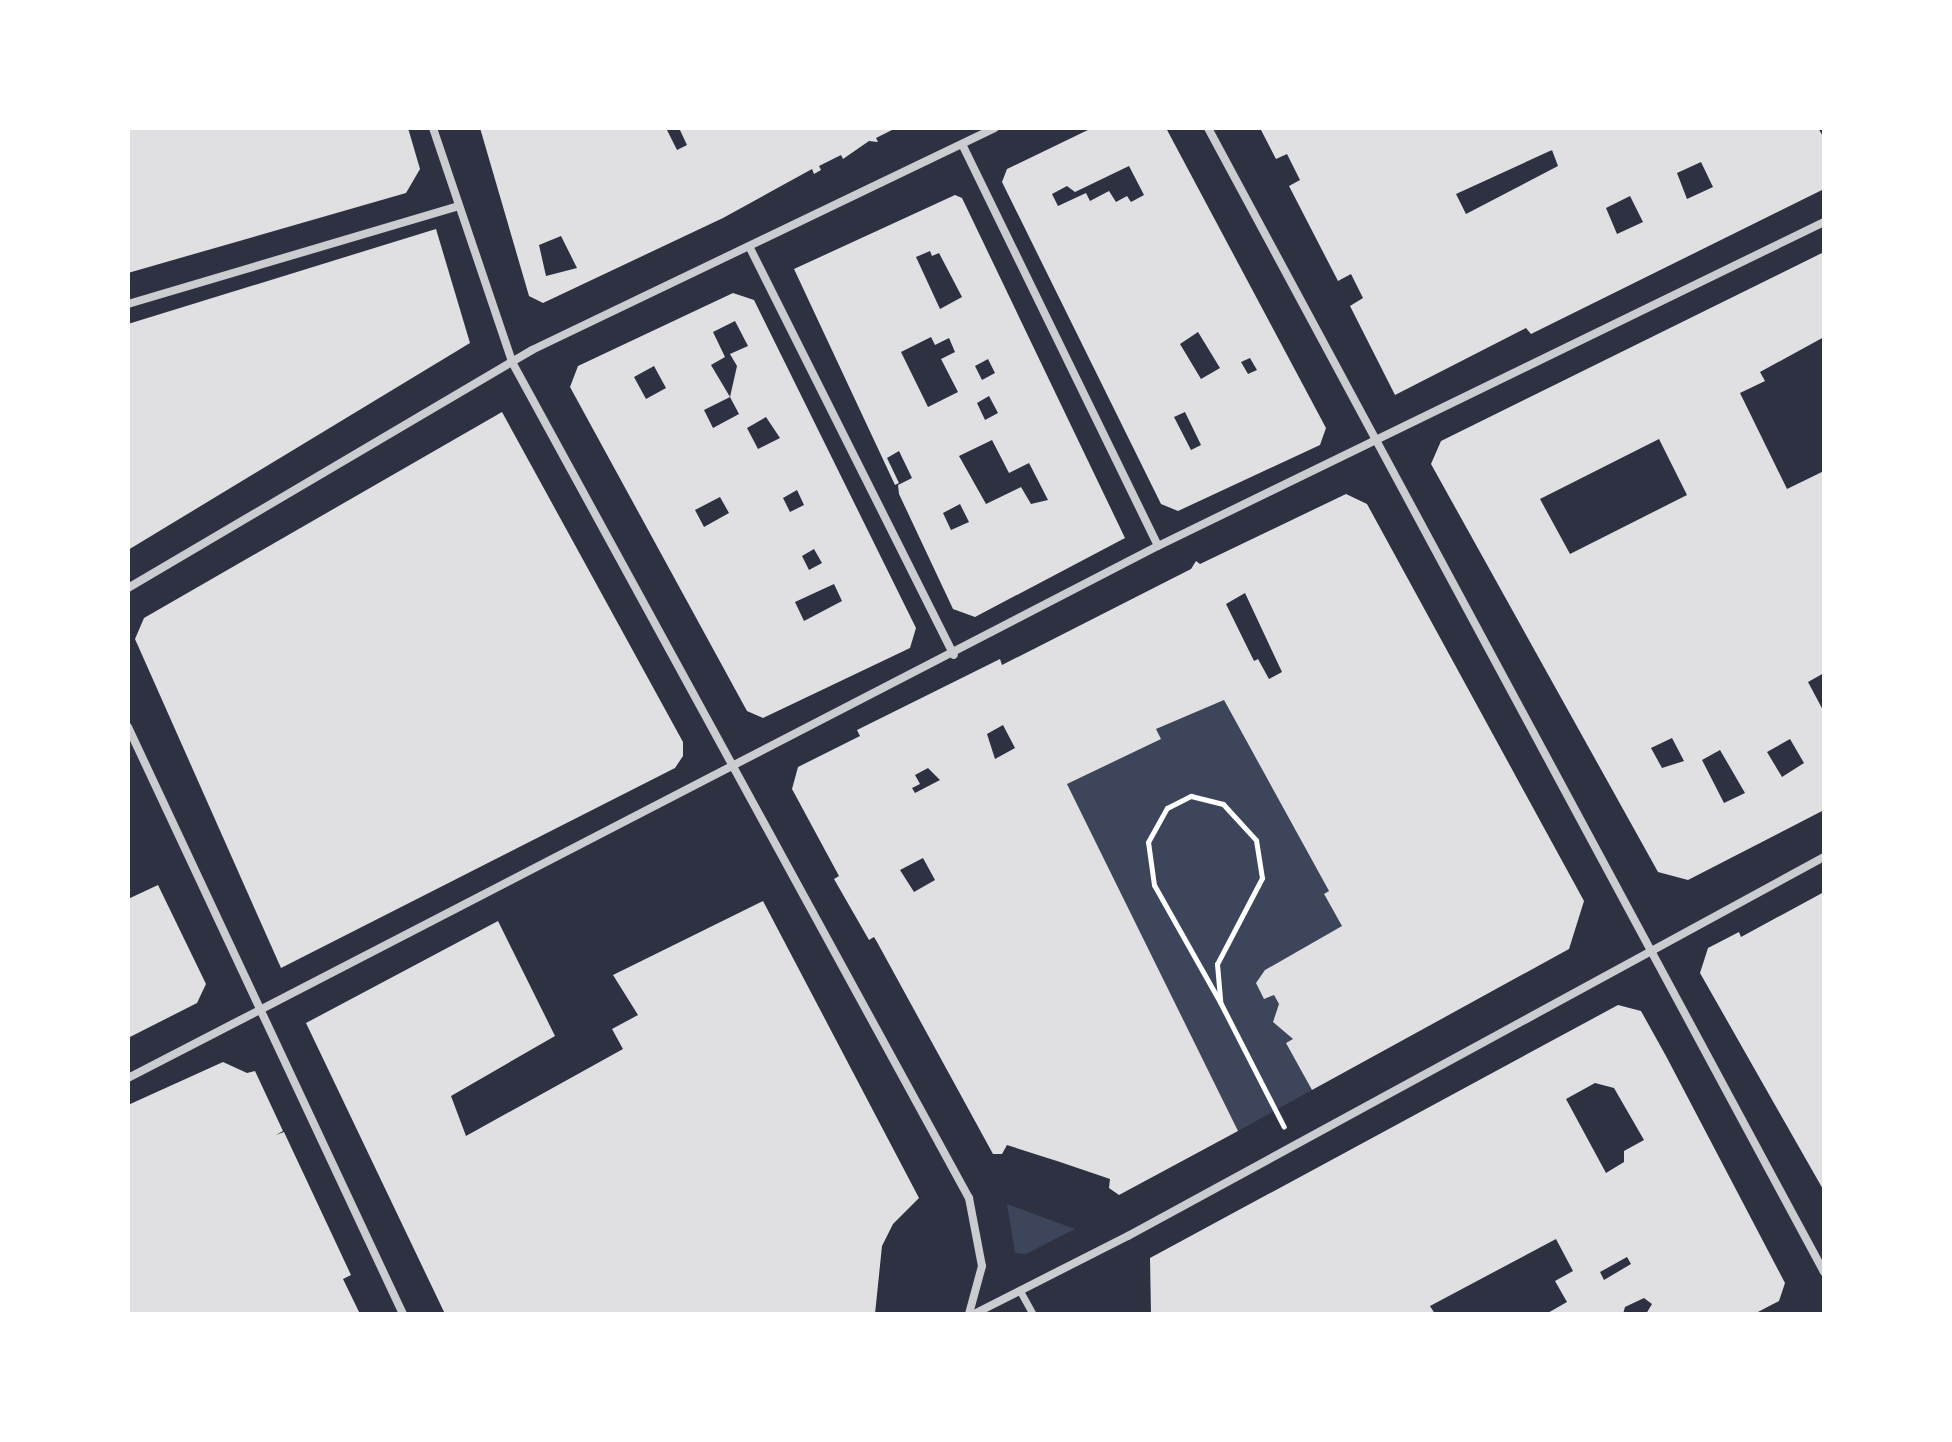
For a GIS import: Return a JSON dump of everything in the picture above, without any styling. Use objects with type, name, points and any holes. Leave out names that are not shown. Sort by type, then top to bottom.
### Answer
[{"type":"street","points":[[433,128],[456,207],[512,362],[736,763],[963,1185],[979,1229],[982,1266],[972,1314]]},
{"type":"street","points":[[128,588],[512,362],[995,128]]},
{"type":"street","points":[[1208,128],[1373,441],[1824,1272]]},
{"type":"street","points":[[962,144],[1158,546]]},
{"type":"street","points":[[128,304],[456,207]]},
{"type":"street","points":[[128,1078],[736,763],[954,655],[1158,546],[1824,222]]},
{"type":"street","points":[[750,248],[954,655]]},
{"type":"street","points":[[128,727],[403,1314]]},
{"type":"street","points":[[972,1314],[1128,1236],[1824,857]]},
{"type":"street","points":[[1020,1291],[1033,1314]]},
{"type":"path","points":[[1220,1002],[1217,964],[1262,878],[1256,840],[1223,804],[1191,796],[1167,808],[1148,842],[1154,885],[1220,1002],[1293,1146]]},
{"type":"shaded area","points":[[1224,700],[1329,891],[1324,895],[1342,926],[1274,995],[1279,1004],[1273,1022],[1293,1039],[1287,1044],[1312,1090],[1238,1131],[1067,784],[1160,739],[1156,729]]},
{"type":"shaded area","points":[[1007,1204],[1075,1229],[1026,1254],[1015,1253]]},
{"type":"building","points":[[128,128],[408,128],[420,169],[406,193],[128,273]]},
{"type":"building","points":[[480,128],[666,128],[677,150],[687,145],[679,128],[896,128],[876,138],[878,142],[869,141],[843,159],[841,155],[819,166],[821,170],[814,174],[812,169],[723,218],[543,303],[529,296]],"holes":[[[561,236],[577,268],[546,276],[539,245]]]},
{"type":"building","points":[[1092,128],[1166,128],[1326,428],[1320,445],[1178,511],[1161,504],[1002,182],[1007,169]],"holes":[[[1129,166],[1144,195],[1131,202],[1127,196],[1116,202],[1109,191],[1090,201],[1086,193],[1058,206],[1052,194],[1067,186],[1075,192]],[[1198,332],[1220,368],[1201,379],[1180,344]],[[1250,358],[1257,370],[1248,374],[1241,362]],[[1185,412],[1201,445],[1191,450],[1174,417]]]},
{"type":"building","points":[[1260,128],[1818,128],[1824,138],[1824,189],[1531,334],[1526,328],[1395,395],[1350,306],[1363,298],[1351,274],[1338,281],[1289,186],[1300,180],[1287,154],[1276,159]],"holes":[[[1552,150],[1558,166],[1466,214],[1456,194]],[[1701,162],[1713,187],[1687,199],[1677,173]],[[1630,196],[1643,222],[1617,234],[1606,208]]]},
{"type":"building","points":[[955,195],[962,198],[1125,538],[975,617],[953,609],[899,494],[898,485],[912,478],[899,451],[887,458],[899,483],[895,485],[794,269]],"holes":[[[930,251],[932,256],[939,253],[962,297],[940,309],[916,257]],[[931,337],[935,345],[949,338],[955,352],[941,359],[958,392],[928,407],[901,352]],[[988,359],[995,373],[982,380],[975,366]],[[989,396],[998,413],[985,420],[977,403]],[[992,440],[1009,473],[1029,463],[1048,500],[1031,504],[1021,487],[986,504],[959,456]],[[960,504],[969,522],[951,530],[943,513]]]},
{"type":"building","points":[[436,229],[470,343],[128,550],[128,324]]},
{"type":"building","points":[[1824,252],[1824,337],[1760,372],[1765,381],[1740,393],[1787,489],[1824,471],[1824,673],[1808,682],[1824,712],[1824,810],[1688,880],[1658,872],[1431,464],[1441,441]],"holes":[[[1659,439],[1687,495],[1570,554],[1540,499]],[[1672,738],[1684,761],[1662,768],[1651,748]],[[1790,739],[1804,763],[1782,777],[1767,752]],[[1720,750],[1745,793],[1724,803],[1702,760]]]},
{"type":"building","points":[[733,293],[754,300],[916,628],[910,648],[763,718],[747,711],[570,387],[578,366]],"holes":[[[735,321],[748,346],[730,354],[737,366],[730,397],[711,365],[725,357],[713,332]],[[654,366],[666,388],[646,399],[634,377]],[[730,397],[739,414],[713,428],[704,410]],[[766,417],[780,438],[758,449],[747,428]],[[797,490],[804,505],[790,512],[783,498]],[[720,497],[729,513],[704,527],[695,510]],[[814,549],[822,563],[809,570],[802,556]],[[834,584],[842,601],[804,621],[795,602]]]},
{"type":"building","points":[[502,412],[683,742],[683,756],[675,768],[281,968],[135,639],[144,618]]},
{"type":"building","points":[[1346,494],[1367,504],[1584,901],[1569,949],[1312,1090],[1286,1043],[1293,1039],[1273,1022],[1279,1004],[1274,995],[1264,999],[1256,983],[1265,970],[1342,926],[1324,894],[1329,891],[1224,700],[1156,729],[1161,739],[1067,784],[1238,1131],[1119,1195],[1109,1188],[1110,1179],[1060,1162],[1007,1145],[1002,1154],[993,1154],[877,942],[874,937],[869,940],[834,879],[839,876],[792,789],[798,767],[860,736],[857,730],[1000,659],[1002,665],[1191,569],[1196,561],[1200,564]],"holes":[[[1245,593],[1282,672],[1269,679],[1258,659],[1254,661],[1226,604]],[[1003,725],[1015,748],[995,759],[987,734]],[[928,768],[940,780],[915,793],[912,788],[920,784],[915,775]],[[923,858],[935,880],[914,892],[900,870]]]},
{"type":"building","points":[[158,885],[206,984],[197,1003],[128,1038],[128,899]]},
{"type":"building","points":[[1824,892],[1824,1191],[1700,973],[1708,948],[1739,932],[1741,937]]},
{"type":"building","points":[[763,901],[919,1198],[893,1224],[882,1246],[875,1314],[445,1314],[306,1023],[498,921],[555,1036],[451,1096],[466,1136],[623,1049],[612,1029],[638,1015],[613,975]]},
{"type":"building","points":[[1618,1005],[1641,1011],[1785,1283],[1779,1301],[1754,1314],[1646,1314],[1652,1304],[1644,1298],[1625,1307],[1623,1314],[1546,1314],[1567,1302],[1555,1281],[1573,1271],[1556,1239],[1430,1306],[1435,1314],[1151,1314],[1150,1258]],"holes":[[[1595,1083],[1614,1088],[1644,1140],[1624,1151],[1624,1162],[1606,1173],[1566,1099]],[[1627,1257],[1631,1264],[1604,1280],[1600,1272]]]},
{"type":"building","points":[[223,1062],[247,1073],[255,1071],[283,1131],[276,1135],[284,1132],[351,1275],[343,1279],[360,1314],[128,1314],[128,1105]]}]
